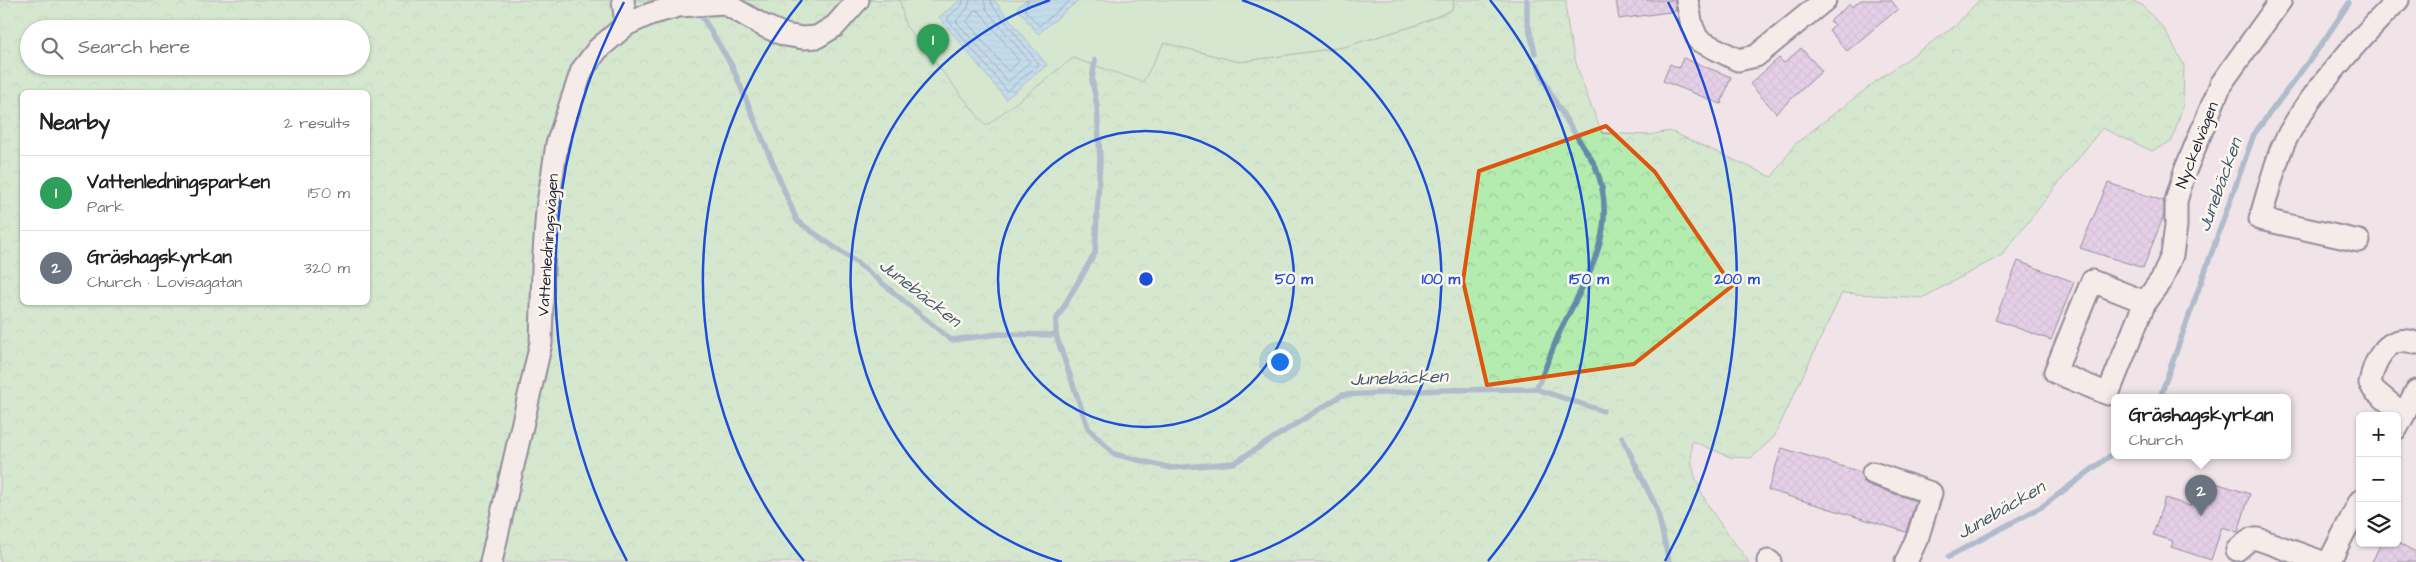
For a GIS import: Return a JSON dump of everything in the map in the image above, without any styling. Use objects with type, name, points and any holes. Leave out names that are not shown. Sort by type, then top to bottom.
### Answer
[{"type":"street","points":[[623,0],[626,25]]},
{"type":"street","name":"Vattenledningsvägen","points":[[491,562],[541,344],[547,210],[557,144],[582,70],[598,49],[626,25],[675,3],[724,3],[764,26],[785,35],[818,38],[835,26],[858,0]]},
{"type":"street","points":[[1687,0],[1692,26],[1698,40],[1738,60],[1756,56],[1825,0]]},
{"type":"street","name":"Nyckelvägen","points":[[2145,302],[2092,281],[2054,372],[2108,394],[2145,302],[2162,279],[2172,255],[2176,226],[2176,201],[2185,171],[2221,84],[2281,0]]},
{"type":"street","points":[[2359,241],[2260,219],[2282,148],[2301,116],[2324,84],[2380,18],[2398,0]]},
{"type":"street","points":[[2393,412],[2370,383],[2373,365],[2385,348],[2396,342],[2416,342]]},
{"type":"street","points":[[2401,421],[2416,391]]},
{"type":"street","points":[[1873,473],[1931,493],[1918,536],[1906,562]]},
{"type":"street","points":[[2329,562],[2359,502]]},
{"type":"street","points":[[2237,550],[2250,539],[2258,539],[2322,562]]},
{"type":"highlighted area","points":[[1606,126],[1655,172],[1732,286],[1634,364],[1487,385],[1463,281],[1479,171]]},
{"type":"green space","points":[[0,0],[900,0],[905,25],[986,126],[1073,58],[1143,82],[1164,43],[1239,62],[1344,47],[1417,25],[1452,10],[1454,0],[1566,0],[1569,34],[1573,51],[1583,85],[1602,133],[1649,135],[1670,131],[1772,177],[1795,144],[1879,79],[1955,26],[1979,0],[2130,0],[2142,5],[2165,30],[2184,65],[2183,105],[2172,141],[2152,151],[2102,128],[2002,255],[1922,298],[1842,293],[1774,437],[1751,458],[1730,457],[1692,441],[1691,458],[1700,490],[1718,520],[1749,562],[0,562]]},
{"type":"green space","points":[[614,0],[1454,0],[1452,10],[1417,25],[1344,47],[1239,62],[1164,43],[1143,83],[1073,58],[945,171]]},
{"type":"water","points":[[961,0],[994,0],[1047,65],[1006,99],[939,17]]},
{"type":"water","points":[[1026,0],[1079,0],[1038,34],[1017,8]]},
{"type":"building","points":[[1616,0],[1675,0],[1676,11],[1619,19]]},
{"type":"building","points":[[1861,0],[1891,0],[1898,9],[1847,51],[1829,30],[1834,25],[1830,21],[1850,4],[1852,7]]},
{"type":"building","points":[[1801,48],[1822,71],[1776,113],[1750,84],[1779,58],[1784,63]]},
{"type":"building","points":[[1683,58],[1731,77],[1721,104],[1663,81],[1670,64],[1679,68]]},
{"type":"building","points":[[2108,183],[2164,201],[2164,215],[2143,268],[2080,248]]},
{"type":"building","points":[[2018,261],[2074,282],[2051,340],[1995,320]]},
{"type":"building","points":[[1782,448],[1861,472],[1863,481],[1868,485],[1916,501],[1906,532],[1768,490]]},
{"type":"building","points":[[2200,478],[2250,494],[2238,532],[2222,527],[2211,560],[2171,547],[2173,541],[2153,535],[2165,498],[2190,506]]},
{"type":"building","points":[[2401,544],[2416,552],[2416,562],[2372,562],[2379,547],[2401,547]]},
{"type":"waterway","points":[[1527,0],[1527,20],[1535,53]]},
{"type":"waterway","name":"Junebäcken","points":[[2161,394],[2254,134],[2321,45],[2349,3]]},
{"type":"waterway","name":"Junebäcken","points":[[698,10],[732,66],[797,221],[864,268],[951,340],[1000,334],[1056,335],[1088,428],[1114,454],[1171,468],[1234,463],[1342,395],[1441,390],[1536,389],[1603,411]]},
{"type":"waterway","points":[[1056,335],[1056,320],[1095,253],[1100,158],[1097,106],[1092,80],[1095,60]]},
{"type":"waterway","points":[[1536,389],[1561,329],[1590,271],[1602,232],[1604,212],[1602,190],[1595,165],[1552,96],[1538,65]]},
{"type":"waterway","name":"Junebäcken","points":[[1622,437],[1657,509],[1669,562]]},
{"type":"waterway","name":"Junebäcken","points":[[1948,557],[2043,506],[2111,455]]},
{"type":"place","name":"Vattenledningsparken","points":[[933,65]]},
{"type":"place","name":"Gräshagskyrkan","points":[[2201,516]]}]
